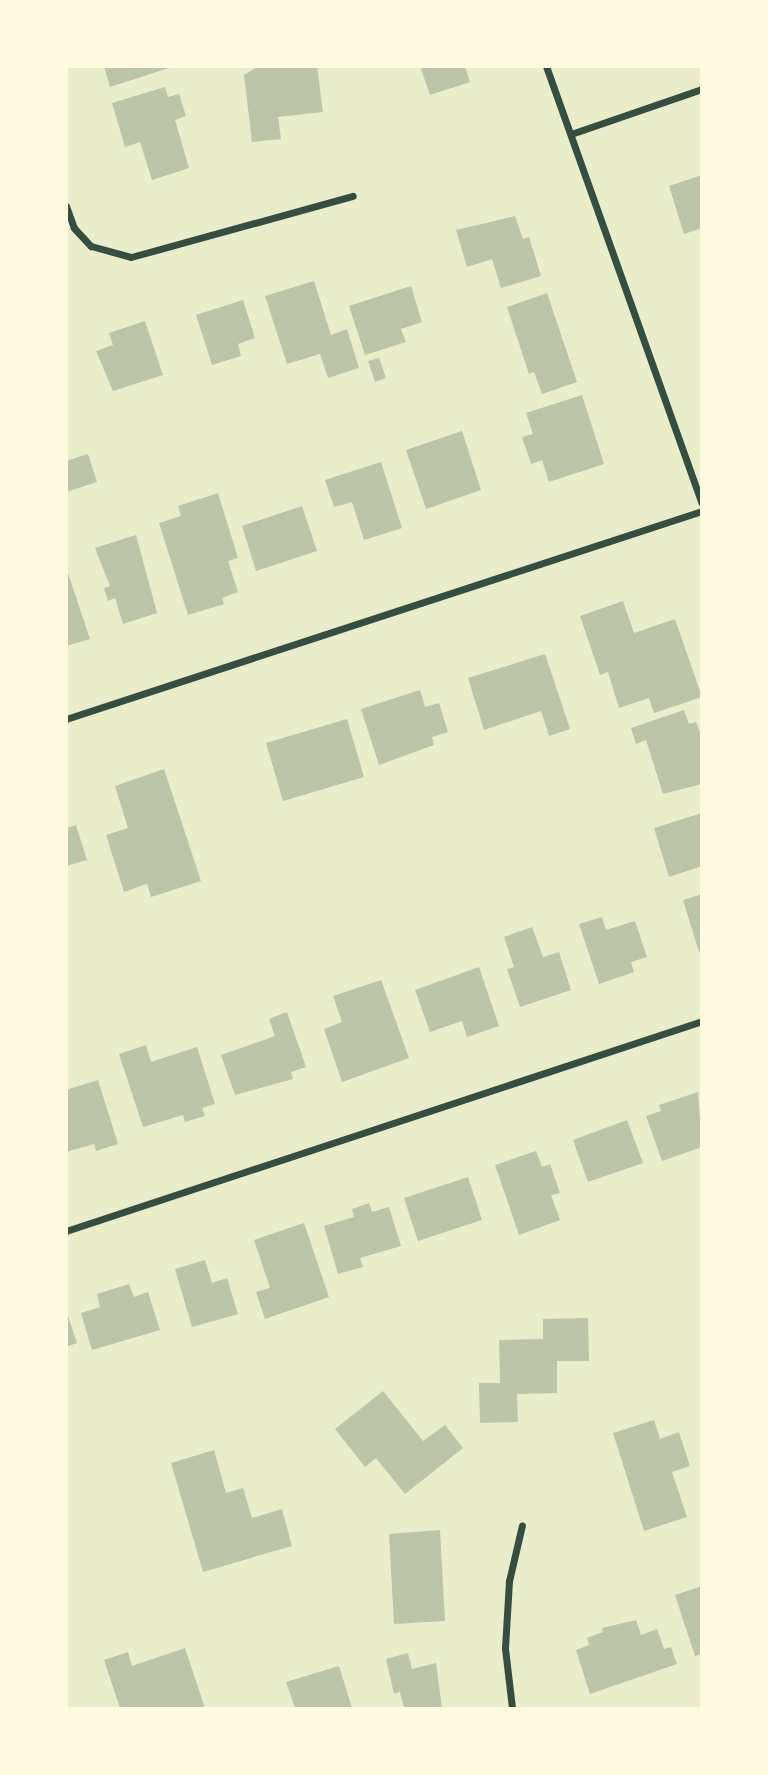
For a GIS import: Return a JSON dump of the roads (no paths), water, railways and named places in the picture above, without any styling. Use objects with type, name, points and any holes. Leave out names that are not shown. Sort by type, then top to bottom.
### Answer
[{"type":"street","points":[[546,66],[702,503]]},
{"type":"street","points":[[571,134],[702,89]]},
{"type":"street","points":[[66,206],[74,228],[91,246],[131,257],[353,196]]},
{"type":"street","points":[[66,719],[702,510]]},
{"type":"street","points":[[66,1231],[702,1021]]},
{"type":"street","points":[[512,1709],[505,1648],[509,1581],[522,1525]]}]
